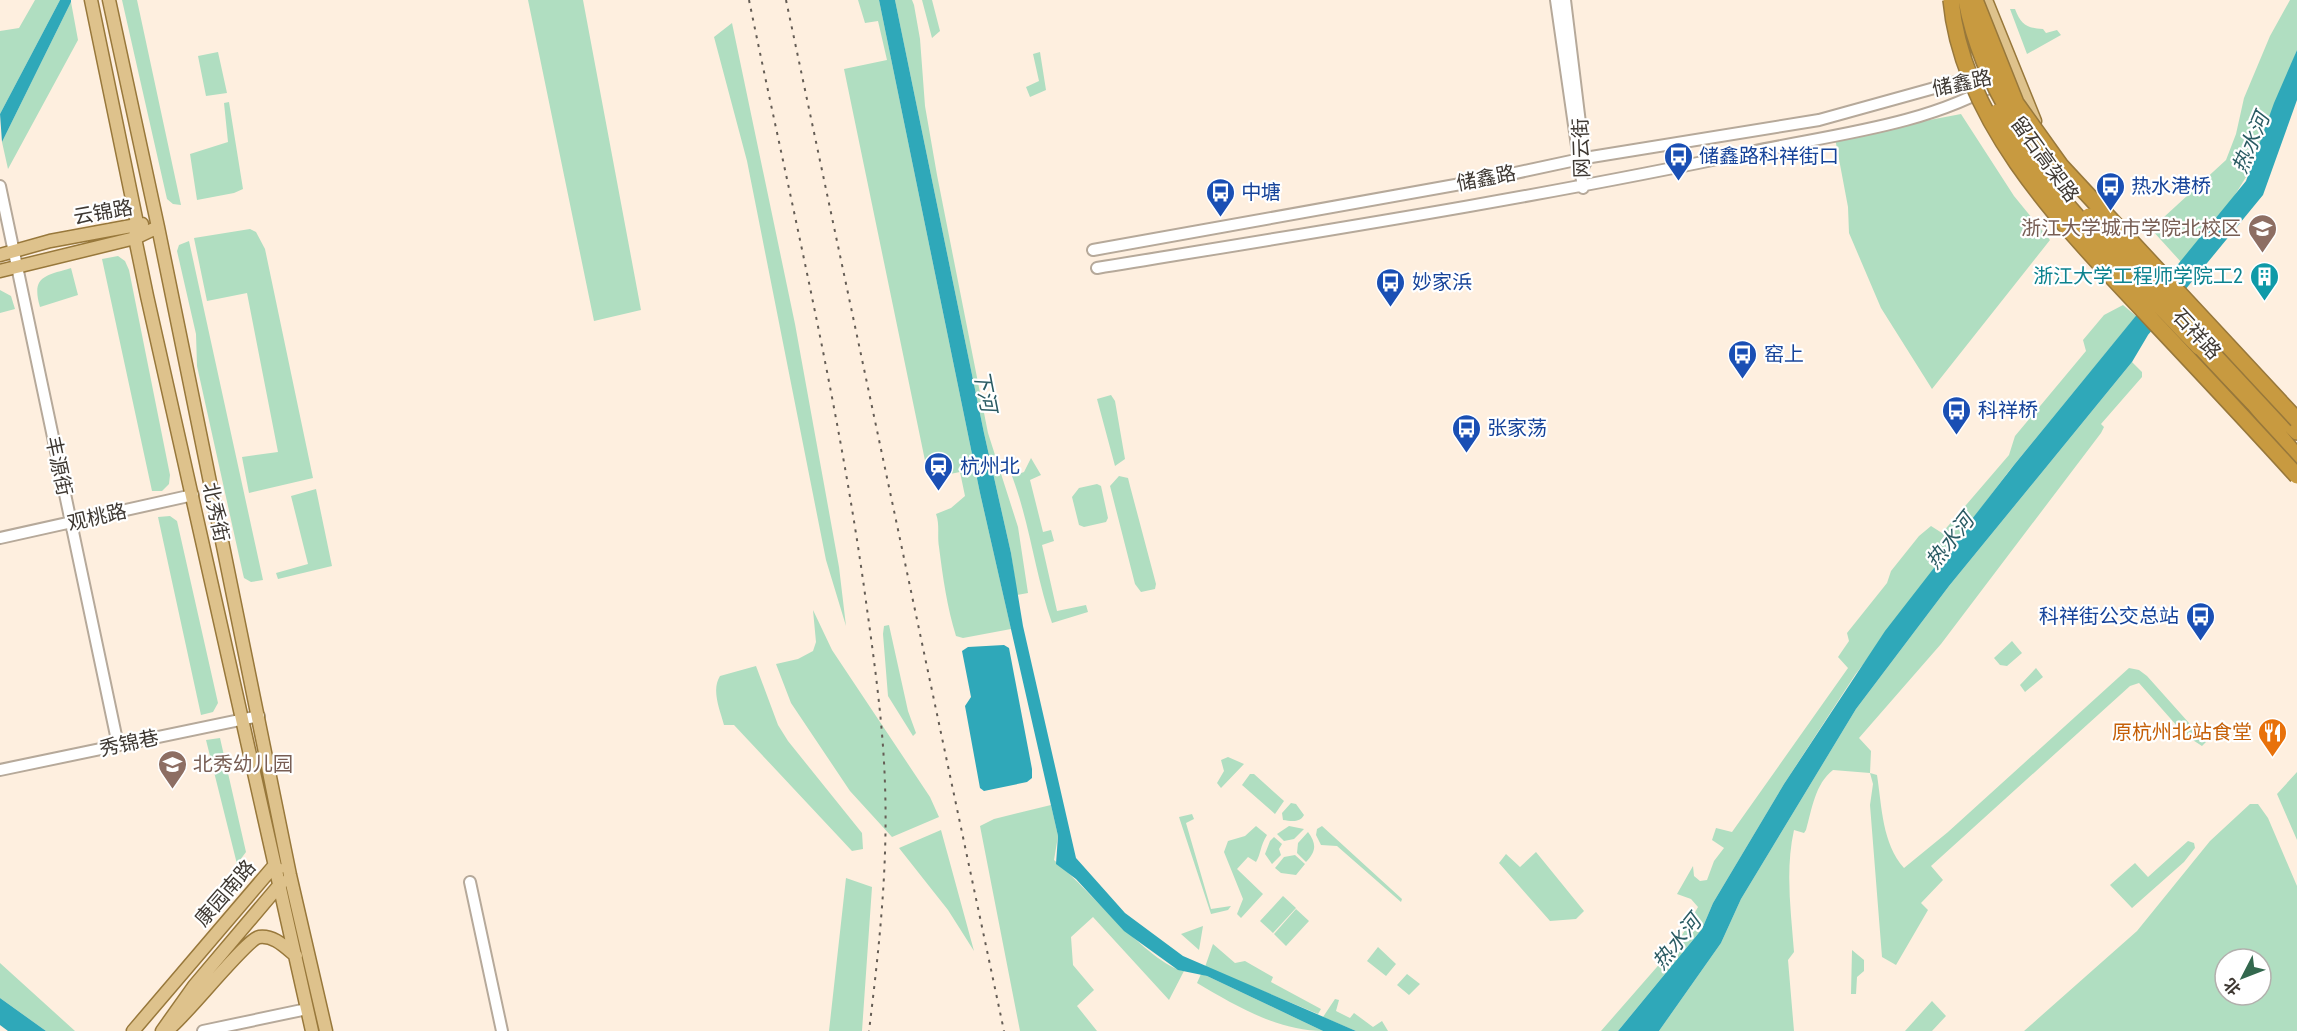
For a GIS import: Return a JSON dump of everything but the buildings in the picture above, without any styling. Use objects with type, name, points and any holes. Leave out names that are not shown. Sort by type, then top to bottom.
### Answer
[{"type":"highway","name":"留石高架路","points":[[1950,0],[1952,19],[1962,55],[1981,102],[2013,158],[2040,194],[2124,290],[2297,476]]},
{"type":"highway","name":"留石高架路","points":[[1955,0],[1976,67],[1993,106],[2013,137],[2069,208],[2203,343],[2297,432]]},
{"type":"highway","name":"留石高架路","points":[[1966,0],[1988,71],[2002,101],[2032,148],[2062,187],[2203,343],[2295,456]]},
{"type":"highway","name":"留石高架路","points":[[1976,0],[2016,104],[2050,152],[2297,420]]},
{"type":"main road","name":"北秀街","points":[[91,0],[137,223],[135,238],[273,867],[280,885],[312,1031]]},
{"type":"main road","name":"北秀街","points":[[109,0],[158,227],[290,875],[326,1031]]},
{"type":"main road","name":"石祥路","points":[[1944,0],[1956,55],[2001,148],[2032,190],[2251,420],[2277,460],[2297,482]]},
{"type":"main road","name":"石祥路","points":[[1986,0],[2034,120],[2094,205],[2268,390],[2297,414]]},
{"type":"main road","name":"云锦路","points":[[0,255],[50,241],[137,223],[158,227]]},
{"type":"main road","name":"云锦路","points":[[0,271],[135,238],[158,227]]},
{"type":"main road","name":"康园南路","points":[[133,1031],[273,867],[290,875],[194,986],[164,1031]]},
{"type":"main road","points":[[164,1031],[204,995],[247,943],[258,937],[267,937],[278,941],[296,956]]},
{"type":"street","name":"网云街","points":[[1556,0],[1581,159]]},
{"type":"street","name":"网云街","points":[[1565,0],[1583,188]]},
{"type":"street","name":"储鑫路","points":[[1093,250],[1483,180],[1581,159],[1819,120],[1966,79],[2014,73]]},
{"type":"street","name":"储鑫路","points":[[1097,268],[1583,188],[1875,126],[1975,97],[2014,73]]},
{"type":"street","name":"丰源街","points":[[0,186],[118,745]]},
{"type":"street","name":"观桃路","points":[[0,538],[72,524],[193,495]]},
{"type":"street","name":"秀锦巷","points":[[0,770],[259,716]]},
{"type":"street","points":[[470,882],[502,1031]]},
{"type":"street","points":[[203,1031],[307,1009]]},
{"type":"green space","points":[[35,0],[60,0],[0,114],[0,31],[19,28]]},
{"type":"green space","points":[[122,0],[137,0],[181,205],[173,204],[167,199]]},
{"type":"green space","points":[[528,0],[583,0],[641,310],[594,321]]},
{"type":"green space","points":[[858,0],[879,0],[980,493],[1011,629],[963,638],[956,636],[950,614],[938,543],[936,514],[951,508],[965,496],[960,472],[928,475],[844,69],[887,60],[878,21],[865,23]]},
{"type":"green space","points":[[895,0],[912,0],[914,5],[920,39],[925,106],[937,175],[988,433],[1018,527],[1028,593],[1017,595],[1011,553]]},
{"type":"green space","points":[[922,0],[932,0],[940,31],[932,38]]},
{"type":"green space","points":[[2290,0],[2297,0],[2297,50],[2254,164],[2230,203],[2181,262],[2151,229],[2226,160],[2236,134],[2244,98],[2270,36]]},
{"type":"green space","points":[[71,2],[78,40],[8,169],[2,142]]},
{"type":"green space","points":[[2010,9],[2015,9],[2022,22],[2029,26],[2043,29],[2046,33],[2057,30],[2061,35],[2027,54]]},
{"type":"green space","points":[[732,23],[795,324],[839,567],[846,626],[826,560],[747,161],[714,37]]},
{"type":"green space","points":[[218,52],[227,93],[206,96],[198,56]]},
{"type":"green space","points":[[1040,52],[1046,90],[1030,97],[1026,87],[1039,81],[1033,54]]},
{"type":"green space","points":[[229,102],[243,189],[197,200],[190,154],[228,142],[224,103]]},
{"type":"green space","points":[[1961,114],[2014,196],[2050,240],[1932,389],[1881,308],[1849,233],[1848,207],[1835,138]]},
{"type":"green space","points":[[250,229],[256,232],[265,249],[313,478],[249,493],[242,457],[278,452],[247,293],[207,301],[194,238]]},
{"type":"green space","points":[[189,241],[263,580],[251,582],[244,578],[197,366],[196,334],[177,251],[179,245]]},
{"type":"green space","points":[[118,256],[125,261],[129,270],[170,475],[169,484],[162,491],[152,491],[102,259]]},
{"type":"green space","points":[[71,268],[78,295],[40,307],[37,289],[42,279]]},
{"type":"green space","points":[[0,290],[11,296],[15,309],[0,313]]},
{"type":"green space","points":[[2123,305],[2136,316],[2009,471],[1855,675],[1784,784],[1713,903],[1702,929],[1618,1031],[1601,1031],[1677,944],[1698,907],[1691,899],[1677,894],[1693,866],[1694,876],[1700,881],[1707,880],[1714,861],[1724,848],[1712,840],[1716,828],[1732,832],[1848,668],[1838,657],[1849,641],[1847,633],[1887,583],[1891,571],[1919,536],[1931,526],[1942,533],[2009,455],[2015,436],[2086,351],[2083,340],[2104,315]]},
{"type":"green space","points":[[2132,362],[2142,372],[2142,377],[2101,424],[2104,427],[2101,433],[1941,644],[1859,738],[1871,751],[1870,773],[1833,770],[1818,790],[1806,830],[1804,833],[1794,830],[1789,876],[1794,952],[1788,960],[1794,1031],[1659,1031],[1721,943],[1741,899],[1856,709],[1949,586]]},
{"type":"green space","points":[[1111,395],[1115,401],[1125,459],[1115,466],[1097,399]]},
{"type":"green space","points":[[1031,458],[1041,475],[1030,480],[1043,532],[1051,530],[1054,541],[1042,545],[1057,611],[1086,605],[1088,612],[1052,623],[1012,476],[1024,472]]},
{"type":"green space","points":[[1119,476],[1128,478],[1156,584],[1155,589],[1141,592],[1135,584],[1110,486]]},
{"type":"green space","points":[[1097,484],[1101,486],[1108,518],[1106,522],[1084,527],[1079,525],[1072,497],[1079,488]]},
{"type":"green space","points":[[316,489],[332,566],[278,579],[276,573],[308,564],[291,496]]},
{"type":"green space","points":[[170,516],[177,521],[218,703],[213,712],[201,715],[158,517]]},
{"type":"green space","points":[[813,610],[832,650],[930,797],[939,817],[892,837],[850,791],[791,703],[776,664],[798,659],[813,651],[816,642]]},
{"type":"green space","points":[[889,625],[908,711],[916,733],[913,736],[888,696],[883,634],[884,626]]},
{"type":"green space","points":[[2012,641],[2022,653],[2007,666],[2000,665],[1994,658]]},
{"type":"green space","points":[[756,666],[778,725],[788,741],[862,833],[863,849],[852,851],[734,725],[724,725],[716,694],[720,676]]},
{"type":"green space","points":[[2036,668],[2043,677],[2025,692],[2020,685]]},
{"type":"green space","points":[[2129,668],[2139,670],[2147,676],[2206,742],[2202,746],[2185,735],[2139,683],[2130,686],[1931,866],[1943,880],[1921,903],[1928,910],[1896,965],[1882,957],[1870,805],[1873,784],[1870,773],[1877,775],[1887,836],[1904,868],[1948,832]]},
{"type":"green space","points":[[220,738],[246,852],[237,864],[206,740]]},
{"type":"green space","points":[[1228,757],[1244,764],[1221,788],[1217,783],[1224,771],[1221,760]]},
{"type":"green space","points":[[2297,772],[2297,840],[2277,794]]},
{"type":"green space","points":[[1250,774],[1254,774],[1284,801],[1275,814],[1242,785]]},
{"type":"green space","points":[[1291,803],[1296,804],[1304,815],[1298,820],[1283,820],[1282,813]]},
{"type":"green space","points":[[2250,804],[2258,804],[2268,818],[2297,886],[2297,1031],[2024,1031],[2137,931],[2210,841]]},
{"type":"green space","points":[[1051,805],[1058,836],[1054,860],[1136,940],[1170,965],[1184,971],[1169,1000],[1093,917],[1071,937],[1073,965],[1094,990],[1077,1006],[1097,1031],[1020,1031],[980,826],[994,819]]},
{"type":"green space","points":[[1192,814],[1194,819],[1186,823],[1211,909],[1231,906],[1228,910],[1211,914],[1179,817]]},
{"type":"green space","points":[[1256,826],[1267,835],[1258,859],[1256,862],[1248,857],[1237,869],[1263,894],[1241,918],[1237,914],[1243,899],[1224,852],[1228,841],[1245,836]]},
{"type":"green space","points":[[1289,826],[1304,829],[1294,839],[1284,841],[1277,834]]},
{"type":"green space","points":[[1322,826],[1402,899],[1401,902],[1337,846],[1321,845],[1316,835],[1317,829]]},
{"type":"green space","points":[[941,830],[974,951],[948,910],[899,848]]},
{"type":"green space","points":[[1308,832],[1313,840],[1314,848],[1306,862],[1297,853],[1298,843]]},
{"type":"green space","points":[[1274,837],[1282,844],[1279,849],[1281,855],[1272,864],[1265,854]]},
{"type":"green space","points":[[2188,841],[2194,843],[2195,848],[2184,862],[2132,908],[2110,885],[2135,863],[2148,877]]},
{"type":"green space","points":[[1536,852],[1584,911],[1576,919],[1550,921],[1499,863],[1506,854],[1520,867]]},
{"type":"green space","points":[[1295,855],[1305,864],[1296,875],[1281,873],[1275,868],[1284,857]]},
{"type":"green space","points":[[846,878],[872,887],[862,1031],[829,1031]]},
{"type":"green space","points":[[1283,896],[1296,908],[1273,933],[1260,921]]},
{"type":"green space","points":[[1296,909],[1309,921],[1286,946],[1274,934]]},
{"type":"green space","points":[[1203,926],[1199,950],[1181,934]]},
{"type":"green space","points":[[1213,944],[1235,963],[1245,961],[1273,977],[1271,982],[1321,1009],[1318,1014],[1205,967]]},
{"type":"green space","points":[[1378,947],[1396,964],[1386,976],[1367,961]]},
{"type":"green space","points":[[1852,950],[1864,960],[1864,971],[1857,977],[1856,994],[1851,994]]},
{"type":"green space","points":[[0,963],[75,1031],[46,1031],[0,998]]},
{"type":"green space","points":[[1201,974],[1323,1031],[1290,1027],[1258,1016],[1197,983]]},
{"type":"green space","points":[[1407,974],[1420,984],[1409,995],[1397,985]]},
{"type":"green space","points":[[1335,999],[1339,1000],[1336,1011],[1350,1018],[1354,1013],[1373,1027],[1382,1021],[1388,1031],[1356,1031],[1323,1017]]},
{"type":"green space","points":[[1932,1001],[1946,1016],[1932,1031],[1905,1031]]},
{"type":"water","points":[[60,0],[71,0],[71,2],[2,142],[0,114]]},
{"type":"water","points":[[879,0],[895,0],[1011,553],[1023,626],[1076,858],[1125,913],[1183,956],[1356,1031],[1323,1031],[1207,976],[1178,970],[1124,931],[1076,879],[1056,864],[1058,836],[980,493]]},
{"type":"water","points":[[2297,50],[2297,100],[2263,195],[2148,335],[2132,362],[1949,586],[1856,709],[1741,899],[1721,943],[1659,1031],[1618,1031],[1702,929],[1713,903],[1784,784],[1885,631],[2014,465],[2246,181],[2274,103]]},
{"type":"water","points":[[1004,645],[1009,648],[1032,778],[1027,782],[984,791],[980,788],[965,706],[971,697],[962,651],[968,647]]},
{"type":"water","points":[[0,998],[46,1031],[8,1031],[0,1025]]},
{"type":"railway","points":[[749,0],[840,439],[853,513],[877,686],[884,760],[886,816],[884,878],[869,1031]]},
{"type":"railway","points":[[786,0],[1004,1031]]},
{"type":"place","name":"储鑫路科祥街口","points":[[1678,182]]},
{"type":"place","name":"热水港桥","points":[[2110,212]]},
{"type":"place","name":"中塘","points":[[1220,218]]},
{"type":"place","name":"浙江大学城市学院北校区","points":[[2262,254]]},
{"type":"place","name":"浙江大学工程师学院工2","points":[[2264,302]]},
{"type":"place","name":"妙家浜","points":[[1391,308]]},
{"type":"place","name":"窑上","points":[[1743,380]]},
{"type":"place","name":"科祥桥","points":[[1957,436]]},
{"type":"place","name":"张家荡","points":[[1466,454]]},
{"type":"place","name":"杭州北","points":[[939,492]]},
{"type":"place","name":"科祥街公交总站","points":[[2200,642]]},
{"type":"place","name":"原杭州北站食堂","points":[[2273,758]]},
{"type":"place","name":"北秀幼儿园","points":[[172,790]]},
{"type":"water label","name":"热水河","points":[[2251,143]]},
{"type":"water label","name":"下河","points":[[985,391]]},
{"type":"water label","name":"热水河","points":[[1950,541]]},
{"type":"water label","name":"热水河","points":[[1677,942]]}]
